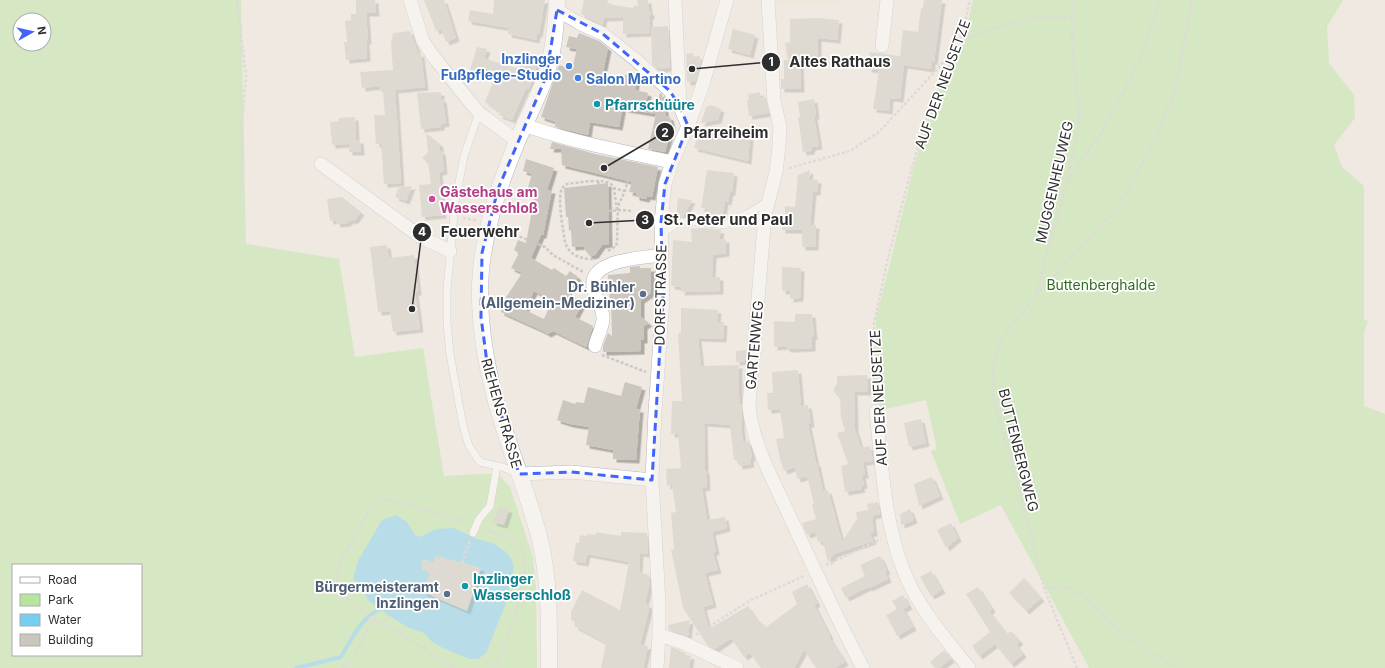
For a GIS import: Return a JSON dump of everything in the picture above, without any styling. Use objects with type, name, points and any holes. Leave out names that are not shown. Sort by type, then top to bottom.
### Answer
[{"type":"street","points":[[410,0],[424,40],[433,56],[479,113],[517,141]]},
{"type":"street","points":[[675,0],[680,107]]},
{"type":"street","name":"DORFSTRASSE","points":[[656,668],[659,635],[658,566],[652,480],[663,296],[661,222],[665,184],[672,162],[688,126],[703,84],[727,0]]},
{"type":"street","name":"GARTENWEG","points":[[768,0],[774,101],[780,127],[776,172],[765,215],[749,406],[750,417],[754,433],[771,475],[842,628],[863,668]]},
{"type":"street","points":[[882,46],[887,0]]},
{"type":"street","points":[[557,5],[579,23],[603,34],[636,60],[670,91],[680,107],[688,126]]},
{"type":"street","name":"RIEHENSTRASSE","points":[[549,668],[547,577],[540,539],[502,421],[488,370],[481,317],[480,285],[482,253],[488,224],[498,189],[517,141],[546,77],[556,30],[557,5]]},
{"type":"street","points":[[524,125],[573,141],[672,162]]},
{"type":"street","points":[[321,164],[422,238],[450,251]]},
{"type":"street","points":[[595,346],[603,321],[603,314],[593,287],[594,278],[598,270],[621,260],[661,255]]},
{"type":"street","name":"AUF DER NEUSETZE","points":[[876,411],[885,492],[899,556],[912,588],[923,608],[969,668]]},
{"type":"street","points":[[519,474],[571,472],[652,480]]},
{"type":"street","points":[[659,635],[684,643],[737,668]]},
{"type":"lane","points":[[479,113],[464,156],[453,218],[447,289],[447,323],[450,354],[468,446],[480,462],[519,474]]},
{"type":"lane","points":[[661,234],[680,222],[699,222],[724,225],[769,201]]},
{"type":"lane","points":[[473,533],[475,525],[490,506],[497,466]]},
{"type":"path","points":[[237,0],[246,76],[242,122],[242,171],[240,202]]},
{"type":"path","name":"AUF DER NEUSETZE","points":[[876,411],[874,324],[886,262],[911,171],[930,110],[962,36],[970,0]]},
{"type":"path","name":"MUGGENHEUWEG","points":[[1036,295],[1067,181],[1080,119],[1072,49],[1072,0]]},
{"type":"path","points":[[1067,181],[1102,132],[1127,85],[1144,51],[1159,0]]},
{"type":"path","name":"BUTTENBERGWEG","points":[[1077,668],[1044,588],[1023,504],[992,393],[994,360],[1005,334],[1036,295],[1098,229],[1125,196],[1149,151],[1175,90],[1192,0]]},
{"type":"path","points":[[962,36],[967,38],[972,37],[988,30],[1036,17],[1061,16],[1072,19]]},
{"type":"path","points":[[776,172],[850,151],[879,132],[955,50]]},
{"type":"path","points":[[617,211],[630,177],[634,154]]},
{"type":"path","points":[[598,257],[595,259],[583,258],[572,254],[567,248],[560,198],[561,190],[563,186],[567,184],[598,181],[606,182],[613,188],[625,191]]},
{"type":"path","points":[[598,181],[599,186]]},
{"type":"path","points":[[604,253],[616,246],[617,242],[617,211],[613,188]]},
{"type":"path","points":[[608,211],[632,211]]},
{"type":"path","points":[[453,218],[480,220],[545,247],[553,255],[594,278]]},
{"type":"path","points":[[595,346],[599,353],[658,376]]},
{"type":"path","points":[[453,668],[407,638],[364,613],[346,596],[338,583],[337,572],[339,563],[373,504],[380,500],[393,501],[475,525],[514,542],[520,548],[525,560],[525,576],[522,592],[503,648],[498,659],[490,668]]},
{"type":"path","points":[[684,643],[751,600],[880,540],[893,532]]},
{"type":"path","points":[[462,563],[473,533]]},
{"type":"path","points":[[1044,588],[1067,587],[1087,598],[1125,636],[1177,668]]},
{"type":"path","points":[[342,668],[345,668],[351,662],[372,618]]},
{"type":"path","points":[[498,659],[500,668]]},
{"type":"highlighted area","points":[[557,10],[603,34],[670,91],[680,107],[688,126],[665,184],[661,222],[663,297],[652,480],[571,472],[519,474],[488,370],[481,317],[482,253],[498,189],[546,77]]},
{"type":"shaded area","points":[[774,0],[840,0],[839,7],[774,2]]},
{"type":"green space","points":[[0,0],[241,0],[246,244],[339,259],[355,357],[423,348],[444,476],[498,474],[510,487],[533,557],[536,589],[537,668],[0,668]]},
{"type":"green space","name":"Buttenberghalde","points":[[973,0],[1343,0],[1327,27],[1329,63],[1354,95],[1355,118],[1334,145],[1342,167],[1364,186],[1364,320],[1368,321],[1364,333],[1364,406],[1385,414],[1385,668],[1089,668],[1001,505],[960,524],[931,451],[937,449],[926,400],[877,411],[876,319],[914,166],[936,95],[964,40]]},
{"type":"water","points":[[396,515],[407,522],[415,535],[420,537],[436,529],[454,528],[477,539],[493,543],[506,552],[511,558],[514,567],[506,603],[486,653],[478,659],[469,659],[443,648],[432,642],[424,633],[407,627],[388,615],[369,601],[353,578],[359,559],[382,520]],"holes":[[[436,556],[481,568],[426,571],[422,569],[422,563],[424,560],[427,560],[432,567]]]},
{"type":"building","points":[[356,0],[375,0],[376,13],[366,13],[368,41],[366,41],[367,58],[346,60],[344,42],[347,42],[345,21],[351,20],[351,14],[356,14]]},
{"type":"building","points":[[424,0],[444,0],[456,38],[446,42],[441,29],[436,31]]},
{"type":"building","points":[[494,0],[545,0],[539,34],[537,34],[536,40],[508,34],[509,28],[468,21],[470,10],[493,14]]},
{"type":"building","points":[[584,0],[608,0],[607,4],[633,8],[634,6],[638,6],[637,0],[648,0],[649,11],[651,12],[651,16],[649,16],[650,33],[623,34],[623,17],[604,18],[602,25],[581,14]]},
{"type":"building","points":[[924,0],[942,0],[934,62],[932,61],[931,69],[904,65],[900,99],[890,98],[889,111],[873,109],[879,70],[868,69],[870,52],[900,56],[903,30],[918,32],[921,8],[923,8]]},
{"type":"building","points":[[819,18],[839,20],[837,40],[818,38],[818,63],[800,63],[801,89],[781,89],[781,79],[784,79],[784,60],[788,60],[785,43],[790,42],[790,19]]},
{"type":"building","points":[[668,26],[670,67],[663,69],[655,67],[652,64],[651,27]]},
{"type":"building","points":[[733,29],[755,35],[750,55],[728,49]]},
{"type":"building","points":[[410,31],[418,53],[421,54],[425,87],[395,90],[401,183],[384,184],[381,144],[376,144],[374,115],[385,115],[383,92],[381,92],[380,86],[362,88],[360,72],[393,70],[391,44],[393,33]]},
{"type":"building","points":[[579,33],[599,41],[608,48],[602,77],[623,82],[624,75],[637,77],[635,90],[648,93],[646,104],[658,102],[660,93],[662,94],[666,116],[670,117],[672,126],[665,152],[648,149],[656,114],[625,109],[625,107],[645,104],[624,100],[619,127],[590,122],[588,135],[555,127],[556,122],[541,117],[559,65],[572,69],[577,49],[566,47],[569,36],[577,38]]},
{"type":"building","points":[[477,47],[487,49],[484,58],[519,69],[523,53],[539,59],[529,89],[526,88],[512,120],[499,115],[500,112],[485,102],[497,72],[481,67],[477,79],[468,76]]},
{"type":"building","points":[[693,53],[693,57],[700,56],[701,63],[696,81],[687,82],[686,54]]},
{"type":"building","points":[[441,92],[446,123],[441,124],[441,127],[421,129],[417,93]]},
{"type":"building","points":[[760,92],[760,98],[766,97],[769,113],[749,116],[747,100],[749,99],[748,94]]},
{"type":"building","points":[[814,99],[816,116],[814,116],[819,146],[812,147],[811,151],[803,152],[798,117],[800,117],[798,102]]},
{"type":"building","points":[[711,105],[721,109],[718,120],[701,123],[706,107]]},
{"type":"building","points":[[355,117],[356,140],[360,140],[361,152],[349,152],[349,144],[332,145],[330,122],[339,121],[339,118]]},
{"type":"building","points":[[699,132],[750,137],[748,161],[694,148]]},
{"type":"building","points":[[426,133],[440,144],[440,151],[442,151],[444,171],[439,172],[443,215],[422,217],[419,185],[431,184],[428,163],[422,158],[428,152]]},
{"type":"building","points":[[552,142],[595,154],[658,167],[652,197],[647,196],[646,199],[636,197],[636,193],[629,192],[632,182],[562,165],[561,149],[550,149]]},
{"type":"building","points":[[526,159],[554,168],[547,190],[552,190],[543,235],[541,235],[531,258],[552,270],[554,268],[566,276],[570,271],[578,277],[567,293],[583,302],[575,317],[593,326],[586,347],[553,331],[548,334],[501,312],[501,305],[522,273],[511,268],[519,253],[514,250],[518,240],[526,243],[535,194],[527,191],[532,174],[523,171]],"holes":[[[534,291],[552,301],[544,319],[525,310]]]},
{"type":"building","points":[[707,170],[734,173],[732,192],[730,192],[728,202],[725,201],[722,220],[707,218],[708,209],[701,208]]},
{"type":"building","points":[[810,170],[809,179],[818,180],[817,192],[813,192],[810,225],[816,225],[815,247],[802,247],[802,230],[782,230],[782,218],[785,218],[785,206],[795,207],[798,175]]},
{"type":"building","points":[[608,183],[609,244],[602,245],[595,255],[590,256],[584,249],[586,246],[572,247],[571,230],[569,231],[568,217],[566,217],[564,188]]},
{"type":"building","points":[[412,186],[406,201],[395,197],[399,187]]},
{"type":"building","points":[[342,197],[361,212],[355,220],[348,221],[348,223],[337,224],[336,220],[330,221],[327,199]]},
{"type":"building","points":[[678,198],[692,200],[683,217],[676,218]]},
{"type":"building","points":[[704,228],[721,230],[719,240],[726,239],[726,253],[713,255],[712,277],[720,277],[720,291],[681,292],[682,287],[671,286],[673,240],[692,242],[691,229]]},
{"type":"building","points":[[387,245],[389,258],[414,255],[418,292],[415,292],[420,329],[393,332],[390,311],[378,312],[370,247]]},
{"type":"building","points":[[640,266],[640,268],[651,268],[651,293],[641,300],[641,317],[649,323],[644,326],[644,340],[641,340],[641,351],[603,352],[603,346],[608,333],[612,336],[611,301],[608,275],[630,273],[630,267]]},
{"type":"building","points":[[782,267],[801,268],[800,298],[790,299],[790,291],[782,291]]},
{"type":"building","points":[[681,308],[718,310],[717,322],[724,322],[723,339],[698,338],[701,366],[739,365],[739,404],[741,404],[742,413],[741,425],[743,442],[749,441],[752,458],[750,458],[751,464],[739,466],[738,460],[734,460],[730,425],[704,423],[705,471],[706,470],[707,487],[702,488],[707,520],[725,517],[727,528],[712,532],[716,551],[713,553],[718,570],[705,573],[713,604],[703,607],[709,629],[748,606],[758,622],[760,621],[765,628],[797,604],[792,592],[807,584],[817,603],[814,605],[830,636],[829,637],[845,662],[835,668],[816,668],[804,650],[794,668],[761,668],[750,653],[744,657],[731,638],[715,649],[708,646],[683,608],[671,550],[674,549],[671,513],[676,512],[672,485],[667,486],[666,469],[681,468],[678,434],[671,434],[672,401],[682,401],[678,333],[681,333]]},
{"type":"building","points":[[795,314],[812,314],[814,336],[812,337],[812,348],[788,349],[785,346],[774,347],[774,321],[795,322]]},
{"type":"building","points":[[746,350],[745,361],[736,362],[736,351]]},
{"type":"building","points":[[798,370],[801,406],[808,405],[811,424],[808,424],[816,463],[823,491],[828,490],[842,542],[857,519],[856,512],[868,510],[867,504],[878,502],[880,514],[872,516],[874,533],[870,533],[873,541],[834,554],[828,562],[823,541],[818,542],[815,532],[807,535],[802,523],[816,519],[807,476],[797,479],[795,467],[784,471],[776,439],[784,438],[780,409],[768,410],[767,393],[773,393],[772,372]]},
{"type":"building","points":[[867,375],[868,392],[854,392],[855,429],[861,448],[870,446],[873,461],[863,462],[865,475],[862,475],[864,485],[861,486],[862,489],[845,492],[841,466],[848,464],[837,433],[845,431],[841,418],[840,399],[834,392],[834,388],[837,384],[837,376]]},
{"type":"building","points":[[625,382],[642,387],[636,409],[640,409],[636,460],[613,459],[613,450],[586,445],[589,427],[557,420],[563,400],[575,404],[576,402],[584,403],[588,387],[621,396]]},
{"type":"building","points":[[921,419],[926,443],[909,447],[904,423]]},
{"type":"building","points":[[932,477],[940,496],[919,506],[914,484]]},
{"type":"building","points":[[499,506],[509,510],[504,525],[493,522]]},
{"type":"building","points":[[910,509],[914,520],[901,525],[900,514]]},
{"type":"building","points":[[951,523],[958,538],[946,548],[937,530]]},
{"type":"building","points":[[596,532],[621,536],[621,532],[647,533],[648,554],[640,553],[639,572],[649,575],[650,581],[645,604],[650,605],[640,645],[648,646],[643,668],[601,668],[606,643],[574,626],[576,622],[571,620],[571,612],[582,590],[620,610],[629,562],[587,554],[585,563],[573,561],[576,543],[579,543],[580,535],[596,535]]},
{"type":"building","name":"Inzlinger Wasserschloß","points":[[436,556],[481,568],[467,611],[423,592],[429,574],[421,566],[422,561],[434,562]]},
{"type":"building","points":[[880,556],[887,571],[885,572],[888,579],[846,598],[841,588],[865,576],[860,565]]},
{"type":"building","points":[[931,571],[942,590],[931,596],[920,577]]},
{"type":"building","points":[[1024,578],[1041,598],[1026,611],[1009,593]]},
{"type":"building","points":[[978,587],[992,609],[989,611],[1007,634],[1011,631],[1020,641],[1016,644],[1023,654],[1011,664],[995,644],[979,656],[972,646],[990,632],[966,594]]},
{"type":"building","points":[[903,595],[909,606],[903,609],[913,627],[897,636],[886,615],[897,609],[892,601]]},
{"type":"building","points":[[690,620],[688,636],[669,630],[668,625]]},
{"type":"building","points":[[671,647],[686,653],[685,655],[691,656],[689,668],[669,668]]},
{"type":"building","points":[[944,650],[951,659],[939,668],[935,668],[930,662]]},
{"type":"waterway","points":[[296,668],[341,657],[362,624],[367,618],[380,609]]},
{"type":"place","name":"Inzlinger Fußpflege-Studio","points":[[569,66]]},
{"type":"place","name":"Altes Rathaus","points":[[692,69]]},
{"type":"place","name":"Salon Martino","points":[[578,78]]},
{"type":"place","name":"Pfarrschüüre","points":[[597,104]]},
{"type":"place","name":"Pfarreiheim","points":[[604,168]]},
{"type":"place","name":"Gästehaus am Wasserschloß","points":[[432,199]]},
{"type":"place","name":"St. Peter und Paul","points":[[589,223]]},
{"type":"place","name":"Dr. Bühler (Allgemein-Mediziner)","points":[[643,294]]},
{"type":"place","name":"Feuerwehr","points":[[412,309]]},
{"type":"place","name":"Inzlinger Wasserschloß","points":[[465,586]]},
{"type":"place","name":"Bürgermeisteramt Inzlingen","points":[[447,594]]}]
